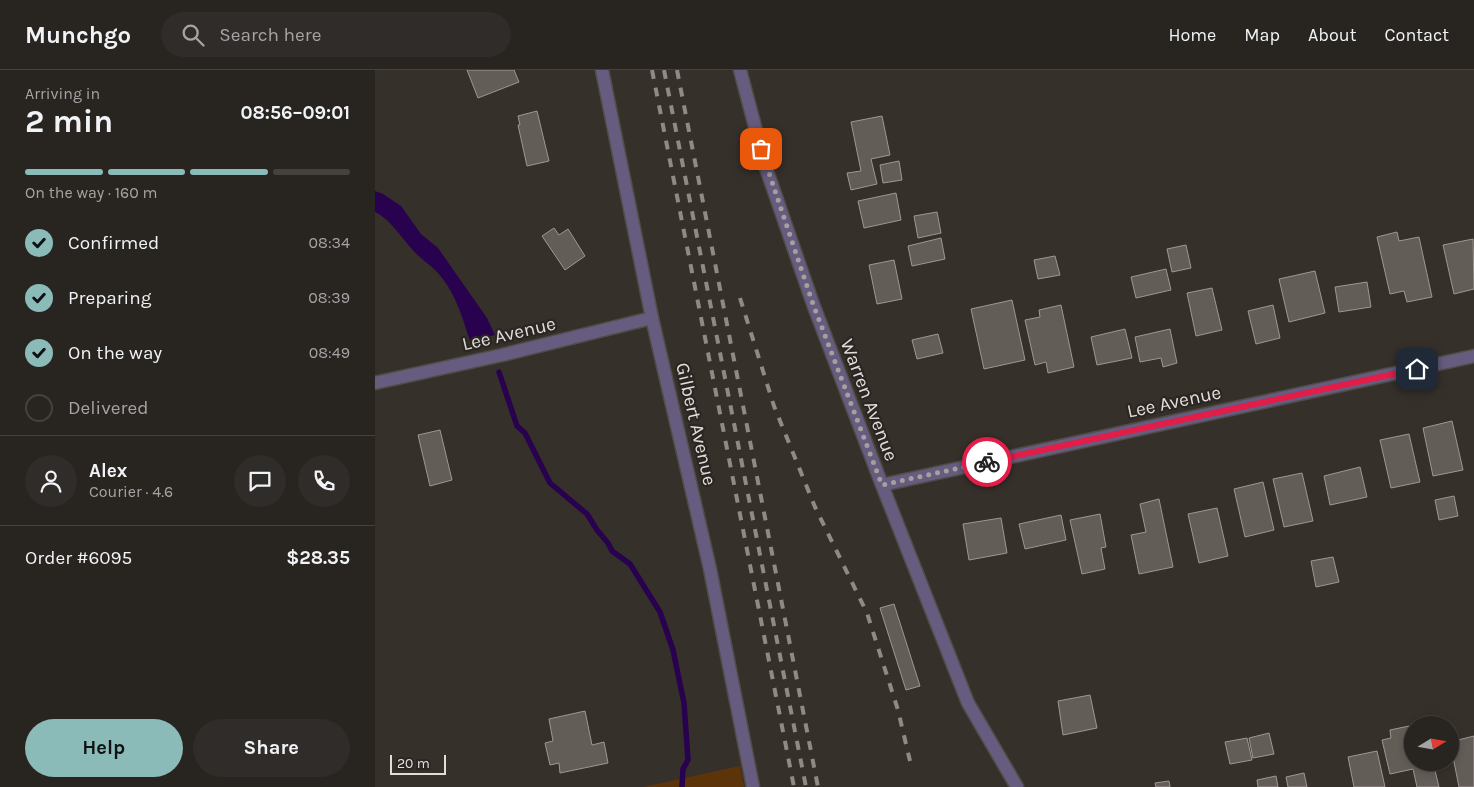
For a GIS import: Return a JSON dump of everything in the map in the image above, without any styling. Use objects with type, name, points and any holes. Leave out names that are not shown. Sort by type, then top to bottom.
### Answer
[{"type":"street","name":"Gilbert Avenue","points":[[602,70],[652,318],[710,569],[753,787]]},
{"type":"street","name":"Warren Avenue","points":[[740,70],[766,168],[809,295],[882,485],[968,703],[1017,787]]},
{"type":"street","name":"Lee Avenue","points":[[375,383],[502,356],[652,318]]},
{"type":"street","name":"Lee Avenue","points":[[882,485],[1474,356]]},
{"type":"shaded area","points":[[375,191],[401,206],[421,234],[438,248],[487,318],[495,335],[470,341],[457,304],[443,279],[414,251],[390,223],[375,212]]},
{"type":"shaded area","points":[[740,766],[744,787],[643,787]]},
{"type":"building","points":[[467,70],[514,70],[519,82],[478,98]]},
{"type":"building","points":[[537,111],[549,161],[527,166],[518,125],[520,125],[518,116]]},
{"type":"building","points":[[882,116],[890,155],[871,159],[877,184],[851,190],[847,173],[861,171],[851,122]]},
{"type":"building","points":[[899,161],[902,180],[883,183],[880,165]]},
{"type":"building","points":[[896,193],[901,220],[864,228],[858,201]]},
{"type":"building","points":[[937,212],[941,233],[918,238],[914,216]]},
{"type":"building","points":[[554,228],[559,235],[568,229],[585,256],[565,270],[542,236]]},
{"type":"building","points":[[1397,232],[1399,241],[1419,237],[1432,297],[1407,302],[1404,291],[1390,294],[1377,237]]},
{"type":"building","points":[[941,238],[945,259],[912,266],[908,246]]},
{"type":"building","points":[[1473,239],[1474,289],[1454,294],[1443,245]]},
{"type":"building","points":[[1186,245],[1191,268],[1172,272],[1167,249]]},
{"type":"building","points":[[1055,256],[1060,275],[1038,279],[1034,260]]},
{"type":"building","points":[[894,260],[902,299],[877,304],[869,265]]},
{"type":"building","points":[[1166,269],[1171,290],[1136,298],[1131,277]]},
{"type":"building","points":[[1315,271],[1325,313],[1289,322],[1279,279]]},
{"type":"building","points":[[1367,282],[1371,307],[1339,312],[1335,287]]},
{"type":"building","points":[[1212,288],[1222,330],[1196,336],[1187,293]]},
{"type":"building","points":[[1012,300],[1025,360],[984,369],[971,309]]},
{"type":"building","points":[[1061,305],[1074,367],[1048,373],[1046,362],[1035,365],[1025,320],[1040,317],[1039,310]]},
{"type":"building","points":[[1273,305],[1280,338],[1256,344],[1248,311]]},
{"type":"building","points":[[1125,329],[1132,358],[1097,365],[1091,337]]},
{"type":"building","points":[[1170,329],[1177,363],[1163,367],[1161,358],[1140,362],[1135,337]]},
{"type":"building","points":[[938,334],[943,353],[917,359],[912,340]]},
{"type":"building","points":[[1452,421],[1463,470],[1433,476],[1423,428]]},
{"type":"building","points":[[440,430],[452,480],[430,486],[418,435]]},
{"type":"building","points":[[1409,434],[1420,482],[1391,488],[1380,440]]},
{"type":"building","points":[[1360,467],[1367,497],[1330,505],[1324,476]]},
{"type":"building","points":[[1302,473],[1313,521],[1284,527],[1273,479]]},
{"type":"building","points":[[1263,482],[1274,530],[1245,537],[1234,489]]},
{"type":"building","points":[[1454,496],[1458,516],[1439,520],[1435,500]]},
{"type":"building","points":[[1159,499],[1173,567],[1139,574],[1131,535],[1146,532],[1140,504]]},
{"type":"building","points":[[1217,508],[1228,556],[1199,563],[1188,514]]},
{"type":"building","points":[[1100,514],[1106,547],[1101,548],[1105,569],[1082,574],[1070,520]]},
{"type":"building","points":[[1061,515],[1066,540],[1025,549],[1019,524]]},
{"type":"building","points":[[1001,518],[1007,553],[969,560],[963,524]]},
{"type":"building","points":[[1333,557],[1339,582],[1316,587],[1311,561]]},
{"type":"building","points":[[894,604],[920,686],[906,690],[880,608]]},
{"type":"building","points":[[1090,695],[1097,728],[1063,735],[1058,701]]},
{"type":"building","points":[[585,711],[592,745],[604,742],[608,763],[560,773],[559,763],[550,765],[545,743],[553,741],[549,719]]},
{"type":"building","points":[[1404,727],[1404,771],[1390,774],[1382,740],[1391,738],[1390,730]]},
{"type":"building","points":[[1269,733],[1274,754],[1253,758],[1249,738]]},
{"type":"building","points":[[1474,736],[1474,787],[1459,787],[1456,771],[1459,771],[1459,740]]},
{"type":"building","points":[[1247,738],[1252,760],[1230,764],[1225,742]]},
{"type":"building","points":[[1377,751],[1385,787],[1354,787],[1348,757]]},
{"type":"building","points":[[1413,771],[1435,771],[1439,787],[1417,787]]},
{"type":"building","points":[[1304,773],[1307,787],[1288,787],[1286,777]]},
{"type":"building","points":[[1276,776],[1278,787],[1258,787],[1257,780]]},
{"type":"building","points":[[1169,781],[1170,787],[1156,787],[1155,783]]},
{"type":"waterway","points":[[480,332],[485,344]]},
{"type":"waterway","points":[[499,372],[517,426],[525,433],[550,483],[587,514],[612,551],[630,564],[660,612],[673,650],[684,703],[688,760],[683,769],[682,787]]},
{"type":"railway","points":[[652,70],[794,787]]},
{"type":"railway","points":[[664,70],[806,787]]},
{"type":"railway","points":[[677,70],[818,787]]},
{"type":"railway","points":[[740,298],[774,406],[815,507],[867,613],[898,710],[910,761]]},
{"type":"way so far","points":[[761,149],[813,304],[882,485],[987,462]]},
{"type":"route","points":[[987,462],[1417,369]]}]
